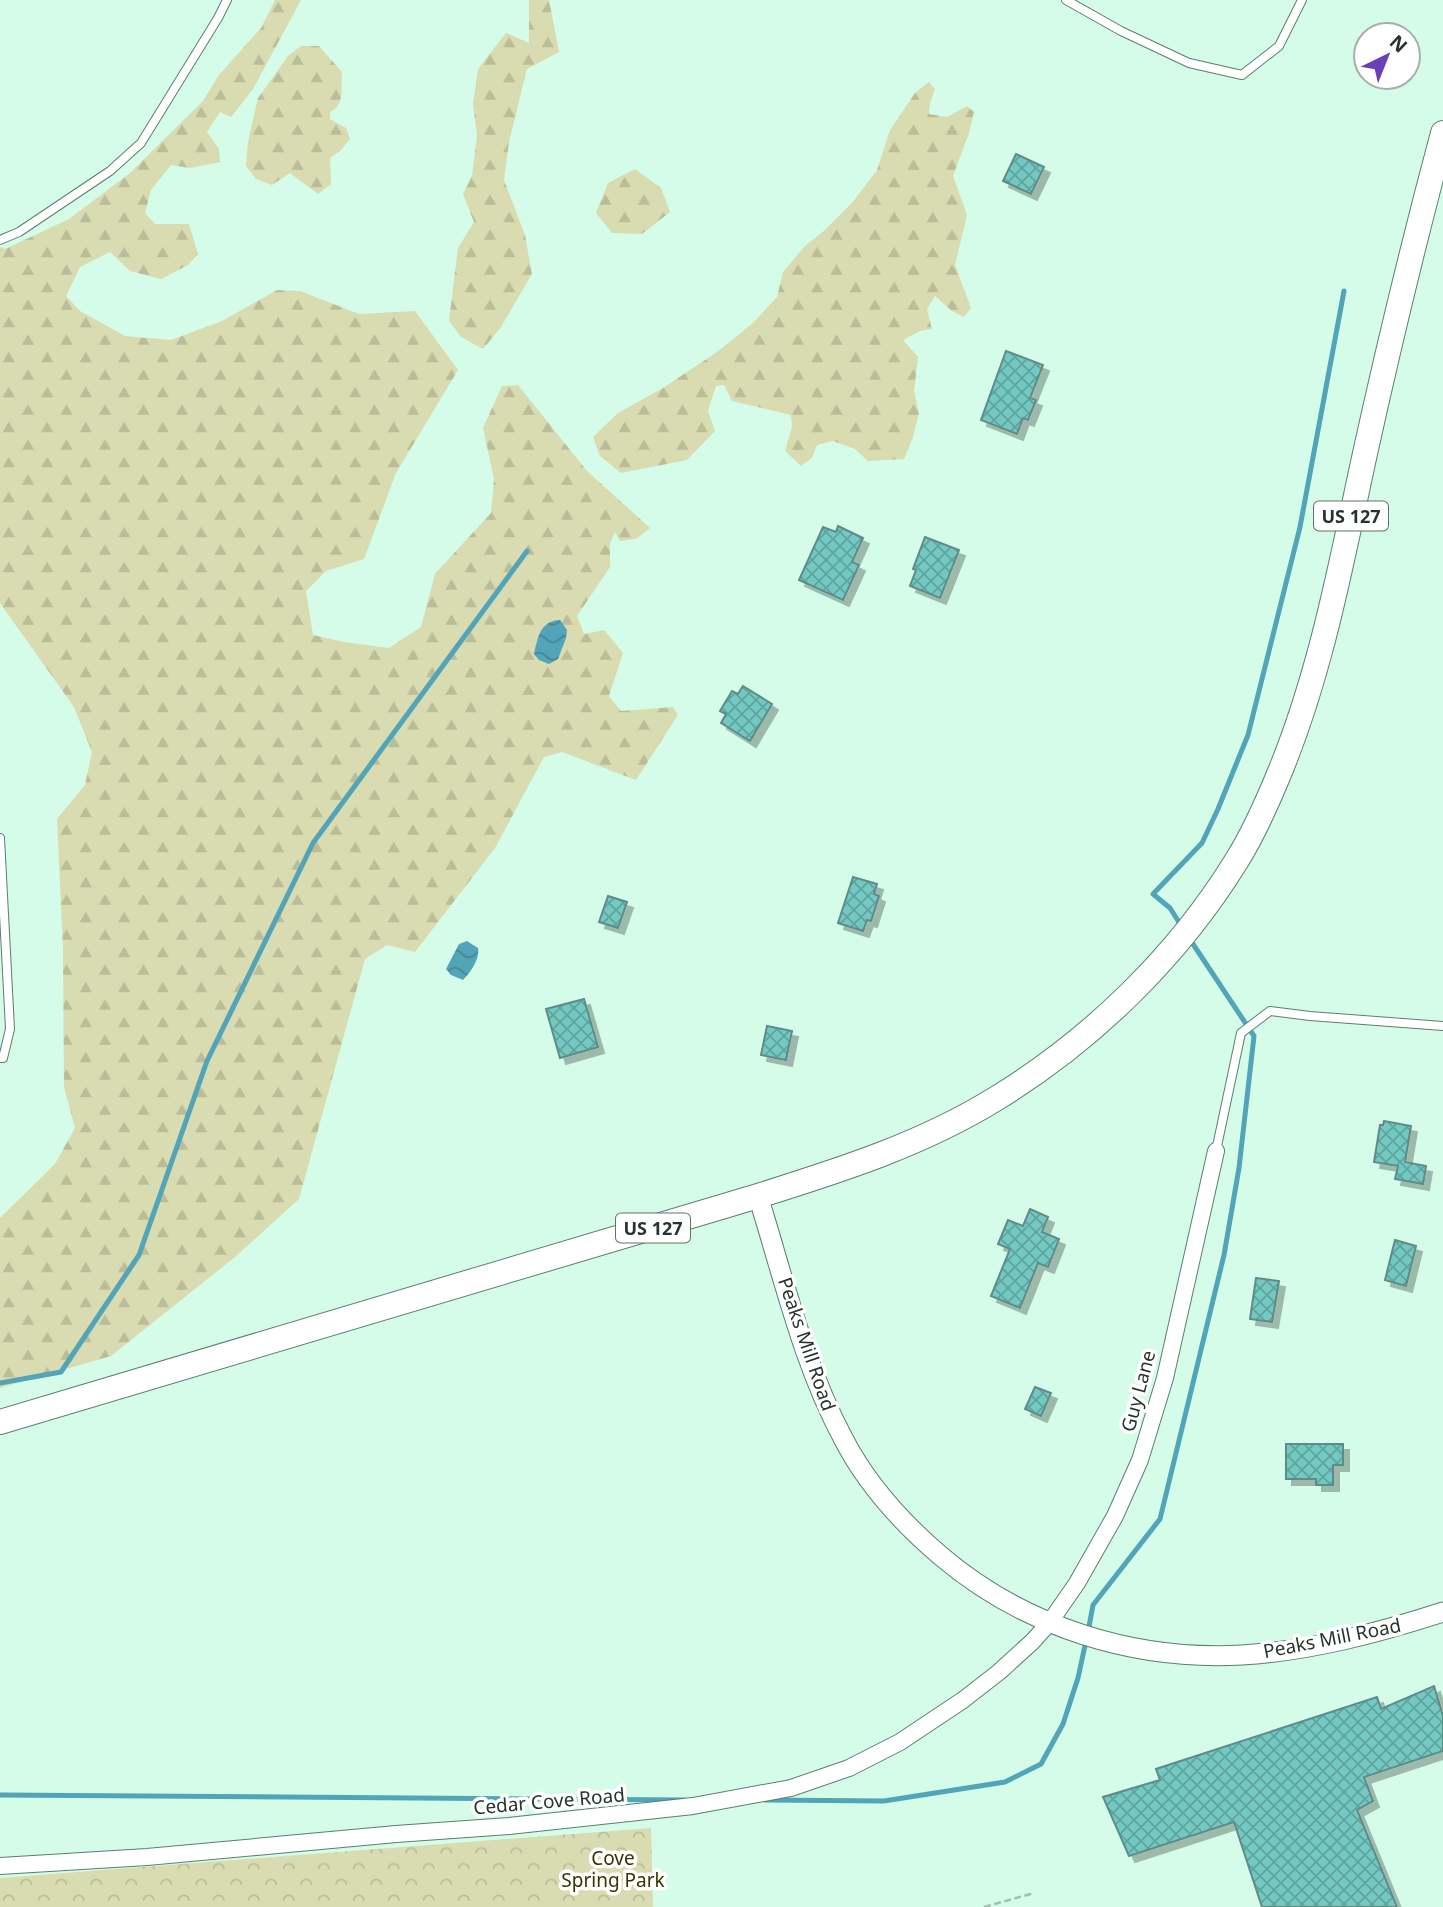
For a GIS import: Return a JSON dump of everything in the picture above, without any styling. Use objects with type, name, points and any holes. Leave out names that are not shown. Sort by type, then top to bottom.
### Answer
[{"type":"highway","name":"US 127","points":[[0,1422],[837,1171],[917,1140],[961,1119],[1025,1080],[1097,1025],[1151,972],[1205,907],[1236,862],[1280,772],[1298,723],[1329,617],[1389,347],[1443,133]]},
{"type":"street","name":"Guy Lane","points":[[1050,1622],[1077,1583],[1115,1516],[1140,1460],[1165,1378],[1216,1151]]},
{"type":"street","name":"Peaks Mill Road","points":[[758,1196],[813,1374],[845,1443],[892,1509],[922,1540],[993,1594],[1029,1614],[1110,1643],[1197,1655],[1285,1651],[1384,1630],[1443,1612]]},
{"type":"street","name":"Cedar Cove Road","points":[[0,1866],[147,1857],[584,1819],[693,1807],[791,1788],[849,1768],[923,1728],[999,1672],[1050,1622]]},
{"type":"lane","points":[[0,240],[19,232],[110,171],[141,142],[227,0]]},
{"type":"lane","points":[[1066,0],[1121,31],[1189,63],[1242,75],[1279,46],[1302,0]]},
{"type":"lane","points":[[0,838],[10,1029],[0,1058]]},
{"type":"lane","points":[[1216,1151],[1241,1033],[1270,1011],[1443,1026]]},
{"type":"path","points":[[984,1907],[1034,1893]]},
{"type":"green space","points":[[275,0],[301,0],[253,89],[231,117],[220,112],[207,132],[219,149],[220,162],[190,168],[171,165],[151,190],[145,213],[155,224],[189,224],[198,254],[188,265],[161,279],[130,271],[110,252],[80,267],[66,296],[80,311],[125,336],[171,340],[222,321],[277,290],[300,291],[359,314],[415,311],[458,370],[396,473],[364,559],[326,571],[306,591],[313,635],[389,648],[421,627],[435,574],[491,513],[494,479],[483,428],[502,386],[518,385],[587,471],[650,528],[636,539],[620,541],[615,532],[610,543],[610,567],[577,616],[584,634],[604,630],[623,653],[609,696],[621,711],[673,707],[678,715],[636,780],[562,752],[544,757],[495,848],[415,952],[387,945],[365,959],[299,1199],[235,1257],[111,1356],[0,1388],[0,1218],[55,1164],[75,1128],[64,1087],[63,949],[57,819],[85,785],[92,752],[74,707],[0,603],[0,247],[5,249],[69,219],[129,174],[203,101],[219,75],[261,28]]},
{"type":"green space","points":[[529,0],[549,0],[559,52],[527,69],[509,142],[504,180],[525,235],[532,274],[501,327],[483,349],[461,337],[449,321],[458,248],[474,222],[463,194],[472,176],[477,135],[473,104],[478,69],[506,33],[529,43]]},
{"type":"green space","points":[[301,46],[319,46],[342,72],[340,100],[330,112],[330,119],[346,128],[350,139],[330,158],[331,184],[318,194],[290,173],[272,185],[256,179],[246,166],[248,142],[258,98],[288,56]]},
{"type":"green space","points":[[929,82],[935,89],[929,114],[947,117],[967,106],[974,112],[953,176],[967,215],[955,265],[971,308],[964,317],[952,311],[935,296],[927,309],[932,329],[920,331],[903,340],[918,357],[914,391],[919,413],[904,459],[868,461],[855,449],[833,441],[817,445],[812,458],[801,466],[785,451],[792,427],[791,415],[732,401],[724,385],[716,386],[708,411],[715,431],[687,460],[621,473],[600,456],[593,437],[618,413],[663,388],[717,352],[753,323],[777,297],[783,272],[805,246],[852,203],[877,170],[890,130],[915,93]]},
{"type":"green space","points":[[635,169],[661,188],[670,212],[642,234],[612,233],[596,213],[608,183]]},
{"type":"green space","name":"Cove Spring Park","points":[[651,1828],[653,1907],[0,1907],[0,1878]]},
{"type":"water","points":[[560,620],[567,630],[566,638],[558,659],[549,664],[539,660],[534,654],[537,642],[548,623]]},
{"type":"water","points":[[467,941],[478,948],[478,952],[474,966],[463,980],[451,975],[446,969],[459,944]]},
{"type":"building","points":[[1016,154],[1044,167],[1031,194],[1003,181]]},
{"type":"building","points":[[1006,351],[1043,365],[1030,398],[1036,400],[1028,420],[1023,418],[1017,434],[981,420]]},
{"type":"building","points":[[838,526],[863,538],[852,562],[859,565],[843,600],[799,580],[823,527],[836,532]]},
{"type":"building","points":[[925,537],[959,550],[940,598],[910,586],[916,570],[913,569]]},
{"type":"building","points":[[743,686],[772,704],[750,741],[721,723],[726,714],[720,711],[732,691],[738,694]]},
{"type":"building","points":[[853,877],[877,884],[874,894],[879,896],[871,921],[867,920],[863,931],[838,923]]},
{"type":"building","points":[[608,896],[627,902],[618,928],[599,922]]},
{"type":"building","points":[[584,999],[598,1047],[560,1058],[546,1009]]},
{"type":"building","points":[[767,1026],[792,1031],[786,1060],[761,1055]]},
{"type":"building","points":[[1384,1121],[1411,1126],[1405,1162],[1426,1166],[1423,1184],[1395,1179],[1398,1166],[1374,1162],[1380,1125],[1383,1125]]},
{"type":"building","points":[[1030,1209],[1048,1217],[1042,1232],[1059,1239],[1048,1267],[1038,1263],[1020,1308],[991,1296],[1010,1249],[998,1244],[1008,1220],[1023,1226]]},
{"type":"building","points":[[1395,1240],[1416,1246],[1406,1286],[1385,1280]]},
{"type":"building","points":[[1256,1278],[1279,1281],[1272,1322],[1250,1319]]},
{"type":"building","points":[[1035,1387],[1051,1393],[1041,1416],[1025,1409]]},
{"type":"building","points":[[1286,1444],[1343,1444],[1343,1465],[1333,1465],[1333,1485],[1316,1485],[1316,1479],[1286,1479]]},
{"type":"building","points":[[1434,1686],[1443,1716],[1443,1751],[1364,1777],[1373,1801],[1357,1810],[1397,1907],[1262,1907],[1234,1822],[1129,1856],[1103,1797],[1160,1780],[1156,1769],[1377,1697],[1381,1709]]},
{"type":"waterway","points":[[1182,927],[1170,908],[1153,894],[1202,843],[1248,735],[1300,527],[1344,291]]},
{"type":"waterway","points":[[0,1383],[61,1372],[139,1255],[207,1061],[313,843],[527,551]]},
{"type":"waterway","points":[[1088,1632],[1093,1605],[1160,1519],[1224,1255],[1239,1168],[1254,1036],[1189,938]]},
{"type":"waterway","points":[[765,1800],[884,1801],[1005,1782],[1041,1764],[1063,1724],[1078,1678],[1086,1641]]},
{"type":"waterway","points":[[0,1795],[685,1800]]}]
